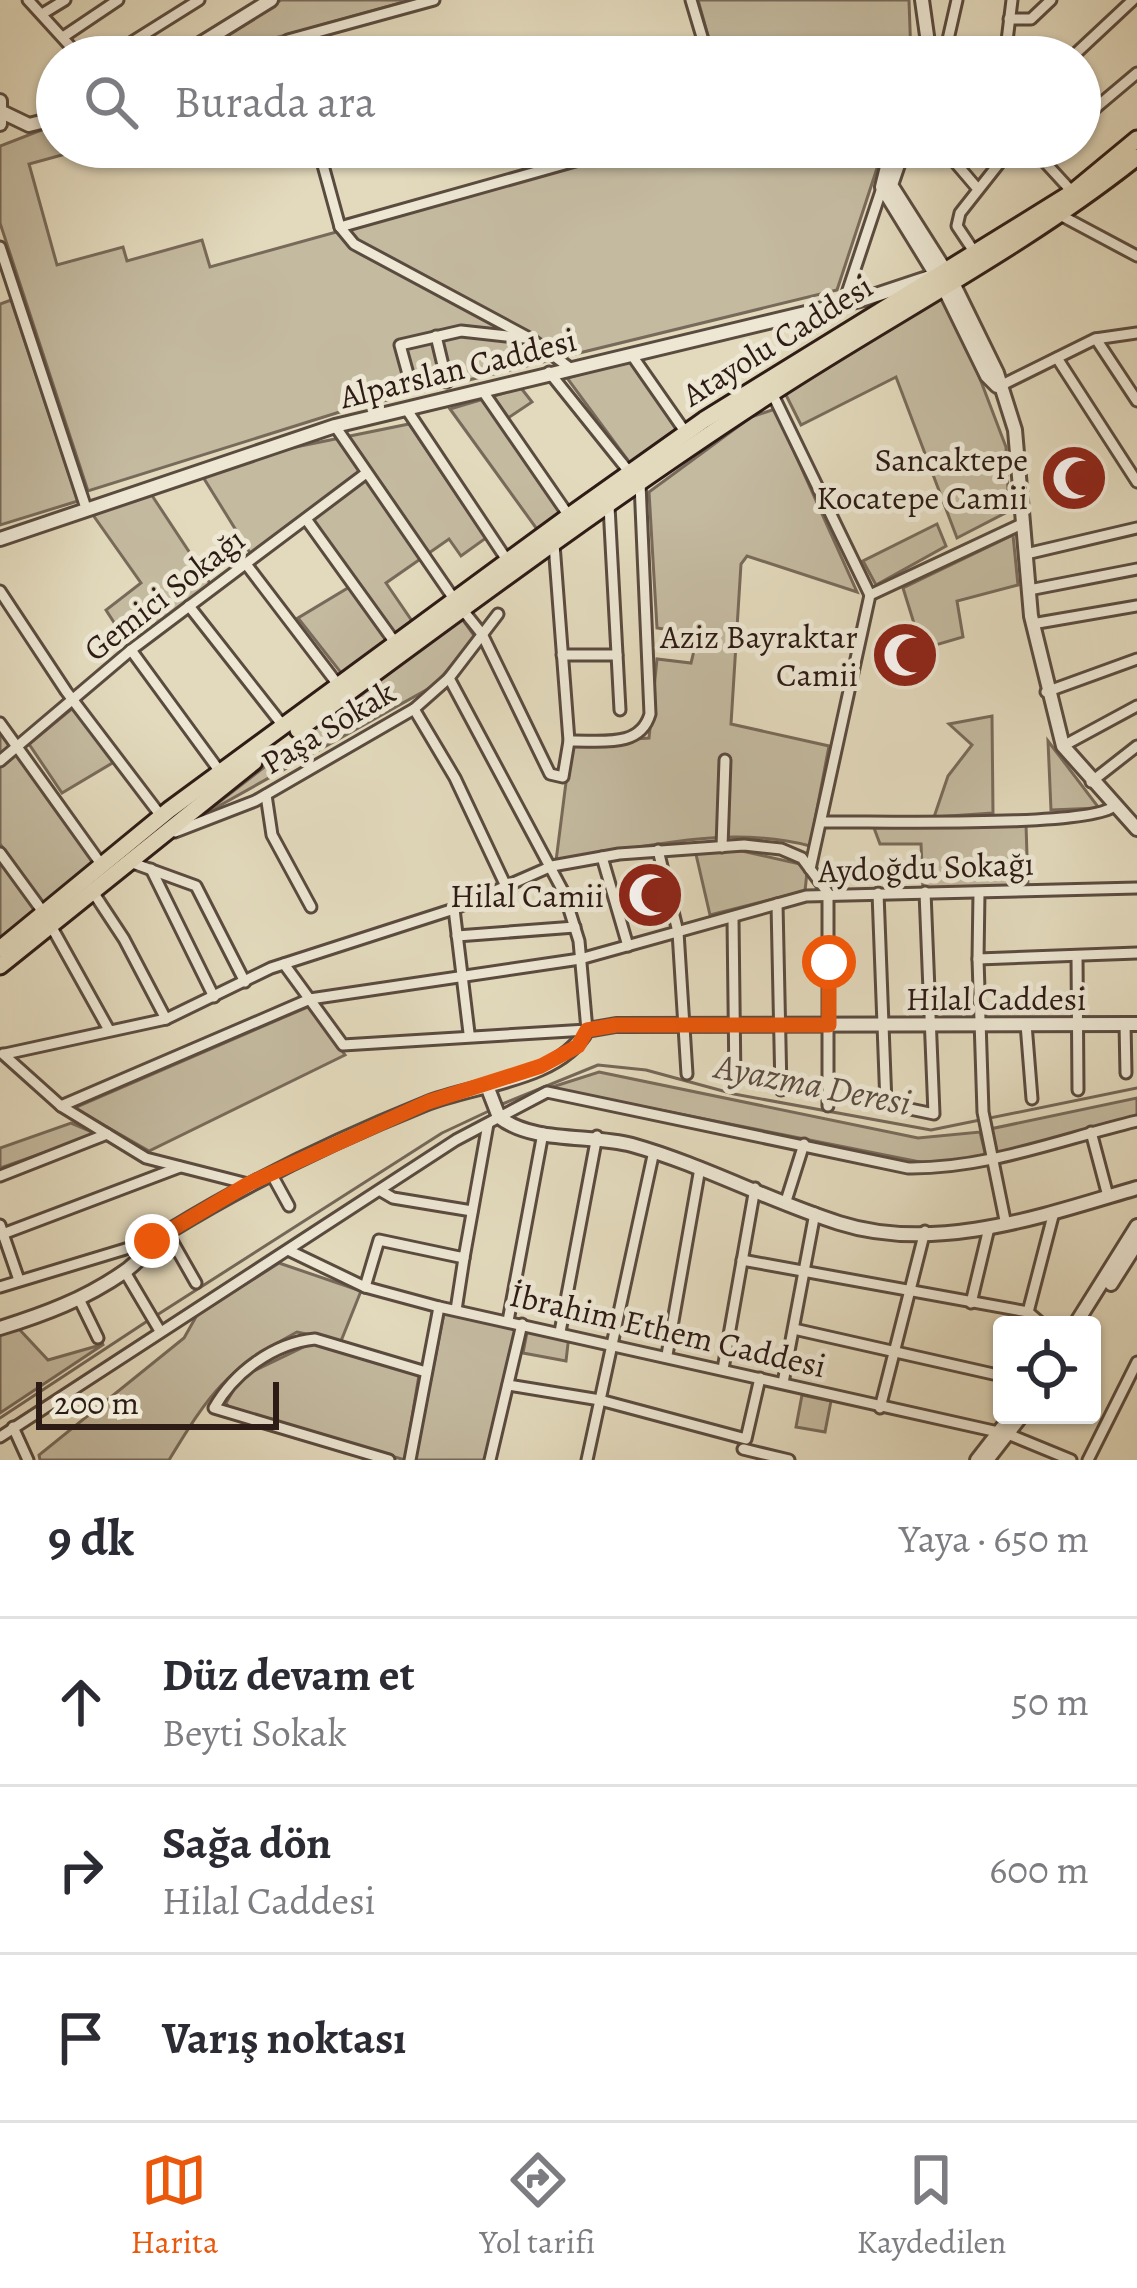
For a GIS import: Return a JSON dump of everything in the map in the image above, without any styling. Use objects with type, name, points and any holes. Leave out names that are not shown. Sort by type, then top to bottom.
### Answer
[{"type":"main road","name":"Atayolu Caddesi","points":[[0,966],[101,864],[161,816],[396,644],[609,506],[686,433],[874,314],[1062,216],[1137,139]]},
{"type":"main road","name":"Atayolu Caddesi","points":[[0,949],[91,889],[568,516],[772,393],[975,253],[1077,197],[1137,157]]},
{"type":"street","points":[[28,0],[62,36]]},
{"type":"street","points":[[42,14],[65,0]]},
{"type":"street","points":[[64,36],[118,0]]},
{"type":"street","points":[[142,36],[199,0]]},
{"type":"street","points":[[212,36],[271,0]]},
{"type":"street","points":[[303,36],[434,0]]},
{"type":"street","points":[[691,0],[702,36]]},
{"type":"street","points":[[919,0],[923,36]]},
{"type":"street","points":[[949,36],[957,0]]},
{"type":"street","points":[[1007,36],[1012,0]]},
{"type":"street","points":[[1009,19],[1031,19],[1051,0]]},
{"type":"street","points":[[1094,36],[1132,0]]},
{"type":"street","points":[[1101,104],[1137,73]]},
{"type":"street","points":[[1,112],[29,125],[36,123]]},
{"type":"street","points":[[324,168],[340,226],[354,244],[530,339],[570,368]]},
{"type":"street","points":[[340,226],[550,168]]},
{"type":"street","points":[[889,168],[886,186],[998,373],[998,387],[1015,430],[1032,625],[1063,746],[1091,782],[1135,822]]},
{"type":"street","points":[[844,302],[894,168]]},
{"type":"street","points":[[960,168],[977,188]]},
{"type":"street","points":[[975,253],[957,226],[977,188],[994,168]]},
{"type":"street","points":[[1051,168],[1077,197]]},
{"type":"street","points":[[1062,216],[1137,256]]},
{"type":"street","points":[[0,247],[86,508]]},
{"type":"street","name":"Alparslan Caddesi","points":[[0,539],[335,426],[943,277]]},
{"type":"street","points":[[0,299],[15,292]]},
{"type":"street","points":[[864,298],[872,302],[874,314]]},
{"type":"street","points":[[411,385],[400,345],[461,331],[530,339]]},
{"type":"street","points":[[998,387],[1096,339],[1137,333]]},
{"type":"street","points":[[436,336],[447,382]]},
{"type":"street","points":[[1096,339],[1137,401]]},
{"type":"street","points":[[631,353],[686,433]]},
{"type":"street","points":[[1057,358],[1137,482]]},
{"type":"street","points":[[549,372],[635,478],[650,714],[646,728],[632,739],[569,741]]},
{"type":"street","points":[[482,390],[568,516]]},
{"type":"street","points":[[772,393],[870,595],[810,869]]},
{"type":"street","points":[[407,410],[507,561]]},
{"type":"street","points":[[335,426],[482,634],[550,774],[566,775],[569,741],[554,544]]},
{"type":"street","name":"Gemici Sokağı","points":[[0,761],[131,650],[365,474]]},
{"type":"street","points":[[609,506],[620,710]]},
{"type":"street","points":[[306,519],[396,644]]},
{"type":"street","points":[[870,595],[1024,523]]},
{"type":"street","points":[[1026,554],[1137,528]]},
{"type":"street","points":[[246,564],[339,686]]},
{"type":"street","points":[[1029,590],[1137,569]]},
{"type":"street","points":[[0,591],[73,700],[161,816]]},
{"type":"street","points":[[189,606],[284,727]]},
{"type":"street","points":[[1032,625],[1137,607]]},
{"type":"street","name":"Paşa Sokak","points":[[153,839],[266,795],[414,709],[449,678],[498,614]]},
{"type":"street","points":[[131,650],[221,773]]},
{"type":"street","points":[[562,656],[616,655]]},
{"type":"street","points":[[1046,692],[1137,659]]},
{"type":"street","points":[[0,1287],[152,1241],[248,1184],[428,1102],[487,1086],[578,1046],[587,1030],[574,927],[551,866],[449,678]]},
{"type":"street","points":[[1063,746],[1137,706]]},
{"type":"street","points":[[414,709],[454,778],[505,884]]},
{"type":"street","points":[[0,723],[101,864]]},
{"type":"street","points":[[1091,782],[1137,746]]},
{"type":"street","points":[[722,847],[725,760]]},
{"type":"street","points":[[266,795],[272,835],[311,907]]},
{"type":"street","points":[[823,822],[1048,818],[1105,814],[1114,806]]},
{"type":"street","points":[[2,1054],[166,1019],[284,964],[454,909],[551,866],[658,850],[782,849],[802,858],[828,893],[828,1106]]},
{"type":"street","points":[[658,850],[678,932],[687,1074]]},
{"type":"street","points":[[0,853],[46,918],[110,1030]]},
{"type":"street","points":[[602,857],[628,946]]},
{"type":"street","points":[[125,860],[196,886],[244,982]]},
{"type":"street","points":[[151,869],[214,997]]},
{"type":"street","name":"Aydoğdu Sokağı","points":[[62,1106],[310,1000],[462,973],[580,959],[828,893],[1137,888]]},
{"type":"street","points":[[91,889],[166,1019]]},
{"type":"street","points":[[878,892],[887,1106],[934,1114],[925,892]]},
{"type":"street","points":[[980,892],[977,1024],[982,1112],[1006,1226]]},
{"type":"street","points":[[777,904],[781,1090]]},
{"type":"street","points":[[454,909],[470,1033]]},
{"type":"street","points":[[733,919],[735,1082]]},
{"type":"street","points":[[458,936],[574,927]]},
{"type":"street","points":[[978,958],[1137,953]]},
{"type":"street","points":[[1077,956],[1078,1090]]},
{"type":"street","points":[[284,964],[343,1045],[470,1033],[587,1030]]},
{"type":"street","points":[[1026,1024],[1032,1100]]},
{"type":"street","points":[[1126,1073],[1131,1024]]},
{"type":"street","name":"Hilal Caddesi","points":[[587,1030],[1131,1024]]},
{"type":"street","points":[[2,1054],[62,1106],[146,1158],[248,1184]]},
{"type":"street","points":[[456,1310],[494,1115],[487,1086]]},
{"type":"street","points":[[0,1437],[155,1322],[290,1251],[494,1115],[547,1093],[908,1168],[993,1159],[1137,1120]]},
{"type":"street","points":[[494,1115],[543,1133],[597,1136],[654,1151],[843,1225],[925,1231],[1006,1226],[1137,1188]]},
{"type":"street","points":[[1091,1132],[1108,1196]]},
{"type":"street","points":[[508,1321],[543,1133]]},
{"type":"street","points":[[0,1176],[107,1134]]},
{"type":"street","points":[[560,1332],[597,1136]]},
{"type":"street","points":[[786,1201],[803,1144]]},
{"type":"street","points":[[587,1460],[654,1151]]},
{"type":"street","points":[[19,1280],[1,1231],[181,1167]]},
{"type":"street","points":[[667,1355],[700,1168]]},
{"type":"street","points":[[272,1175],[289,1206]]},
{"type":"street","points":[[723,1369],[755,1189]]},
{"type":"street","points":[[381,1191],[393,1198],[472,1211]]},
{"type":"street","points":[[783,1384],[814,1213]]},
{"type":"street","points":[[1028,1312],[1054,1213]]},
{"type":"street","points":[[1081,1316],[1137,1226]]},
{"type":"street","points":[[971,1303],[989,1228]]},
{"type":"street","points":[[880,1408],[925,1231]]},
{"type":"street","points":[[167,1232],[196,1283]]},
{"type":"street","points":[[365,1288],[379,1240],[464,1258]]},
{"type":"street","points":[[0,1328],[79,1299],[125,1272],[152,1241]]},
{"type":"street","points":[[1091,1316],[1137,1244]]},
{"type":"street","name":"İbrahim Ethem Caddesi","points":[[290,1251],[365,1288],[1003,1433],[1071,1460]]},
{"type":"street","points":[[742,1260],[1033,1316]]},
{"type":"street","points":[[125,1272],[155,1322]]},
{"type":"street","points":[[79,1299],[98,1338]]},
{"type":"street","points":[[410,1460],[439,1307]]},
{"type":"street","points":[[490,1460],[521,1324]]},
{"type":"street","points":[[794,1329],[993,1374]]},
{"type":"street","points":[[389,1460],[214,1408],[244,1368],[301,1340],[316,1339],[426,1372]]},
{"type":"street","points":[[1088,1460],[1137,1362]]},
{"type":"street","points":[[744,1449],[760,1378]]},
{"type":"street","points":[[508,1385],[600,1400],[789,1460]]},
{"type":"street","points":[[988,1460],[1008,1424]]},
{"type":"street","points":[[976,1460],[1012,1424]]},
{"type":"street","points":[[13,1427],[28,1460]]},
{"type":"shaded area","points":[[281,0],[411,0],[282,36],[222,36]]},
{"type":"shaded area","points":[[698,0],[909,0],[910,36],[708,36]]},
{"type":"shaded area","points":[[36,132],[36,162],[29,164],[57,265],[123,247],[127,261],[202,240],[210,267],[567,168],[877,168],[837,290],[346,410],[88,491],[0,223],[0,146]]},
{"type":"shaded area","points":[[947,292],[1006,447],[1009,511],[957,538],[896,377],[801,425],[783,389]]},
{"type":"shaded area","points":[[11,300],[78,501],[0,525],[0,304]]},
{"type":"shaded area","points":[[630,361],[679,429],[632,466],[567,378]]},
{"type":"shaded area","points":[[521,388],[532,402],[499,424],[564,515],[539,532],[450,409]]},
{"type":"shaded area","points":[[775,409],[857,592],[747,556],[741,564],[731,724],[829,746],[810,846],[747,837],[715,838],[556,861],[571,743],[649,738],[657,659],[691,663],[698,634],[657,628],[649,492],[751,417]]},
{"type":"shaded area","points":[[409,424],[486,538],[461,556],[449,539],[386,583],[412,621],[342,674],[298,618],[356,583],[306,514],[252,556],[203,477],[281,450]]},
{"type":"shaded area","points":[[151,494],[211,585],[130,647],[106,610],[141,583],[93,515]]},
{"type":"shaded area","points":[[937,524],[946,546],[876,585],[863,561]]},
{"type":"shaded area","points":[[1013,535],[1018,585],[957,601],[963,637],[922,649],[903,588]]},
{"type":"shaded area","points":[[460,616],[475,637],[435,685],[201,816]]},
{"type":"shaded area","points":[[74,707],[114,762],[62,793],[29,744]]},
{"type":"shaded area","points":[[992,716],[993,813],[934,817],[948,776],[972,745],[949,724]]},
{"type":"shaded area","points":[[0,726],[98,860],[44,905],[0,844]]},
{"type":"shaded area","points":[[1048,741],[1099,808],[1051,810]]},
{"type":"shaded area","points":[[1026,824],[1028,887],[923,888],[921,844],[880,844],[874,828]]},
{"type":"shaded area","points":[[695,850],[742,851],[800,864],[807,872],[805,891],[710,915]]},
{"type":"shaded area","points":[[0,858],[38,910],[0,943]]},
{"type":"shaded area","points":[[310,1006],[345,1055],[149,1151],[74,1108]]},
{"type":"shaded area","points":[[599,1072],[918,1138],[980,1132],[986,1157],[925,1163],[549,1088]]},
{"type":"shaded area","points":[[1137,1098],[1137,1120],[996,1157],[990,1129]]},
{"type":"shaded area","points":[[71,1123],[97,1134],[0,1168],[0,1148]]},
{"type":"shaded area","points":[[279,1263],[361,1291],[341,1341],[297,1332],[253,1359],[209,1399],[169,1460],[40,1460],[39,1455],[184,1338],[197,1315]]},
{"type":"shaded area","points":[[444,1313],[518,1328],[487,1460],[415,1460]]},
{"type":"shaded area","points":[[528,1327],[569,1335],[566,1361],[523,1353]]},
{"type":"shaded area","points":[[19,1329],[48,1360],[104,1344],[0,1413],[0,1335]]},
{"type":"shaded area","points":[[312,1343],[419,1375],[405,1460],[231,1410],[226,1403],[241,1377]]},
{"type":"shaded area","points":[[802,1395],[831,1401],[825,1432],[796,1427]]},
{"type":"waterway","name":"Ayazma Deresi","points":[[500,1105],[598,1065],[646,1070],[734,1094],[931,1130],[1137,1088]]},
{"type":"waterway","name":"Ayazma Deresi","points":[[157,1315],[442,1133],[491,1110]]},
{"type":"waterway","name":"Ayazma Deresi","points":[[0,1418],[149,1320]]},
{"type":"place","name":"Sancaktepe Kocatepe Camii","points":[[1074,478]]},
{"type":"place","name":"Aziz Bayraktar Camii","points":[[905,655]]},
{"type":"place","name":"Hilal Camii","points":[[650,895]]},
{"type":"route","points":[[152,1241],[248,1184],[428,1102],[541,1066],[578,1046],[587,1030],[616,1025],[829,1025],[829,962]]}]
